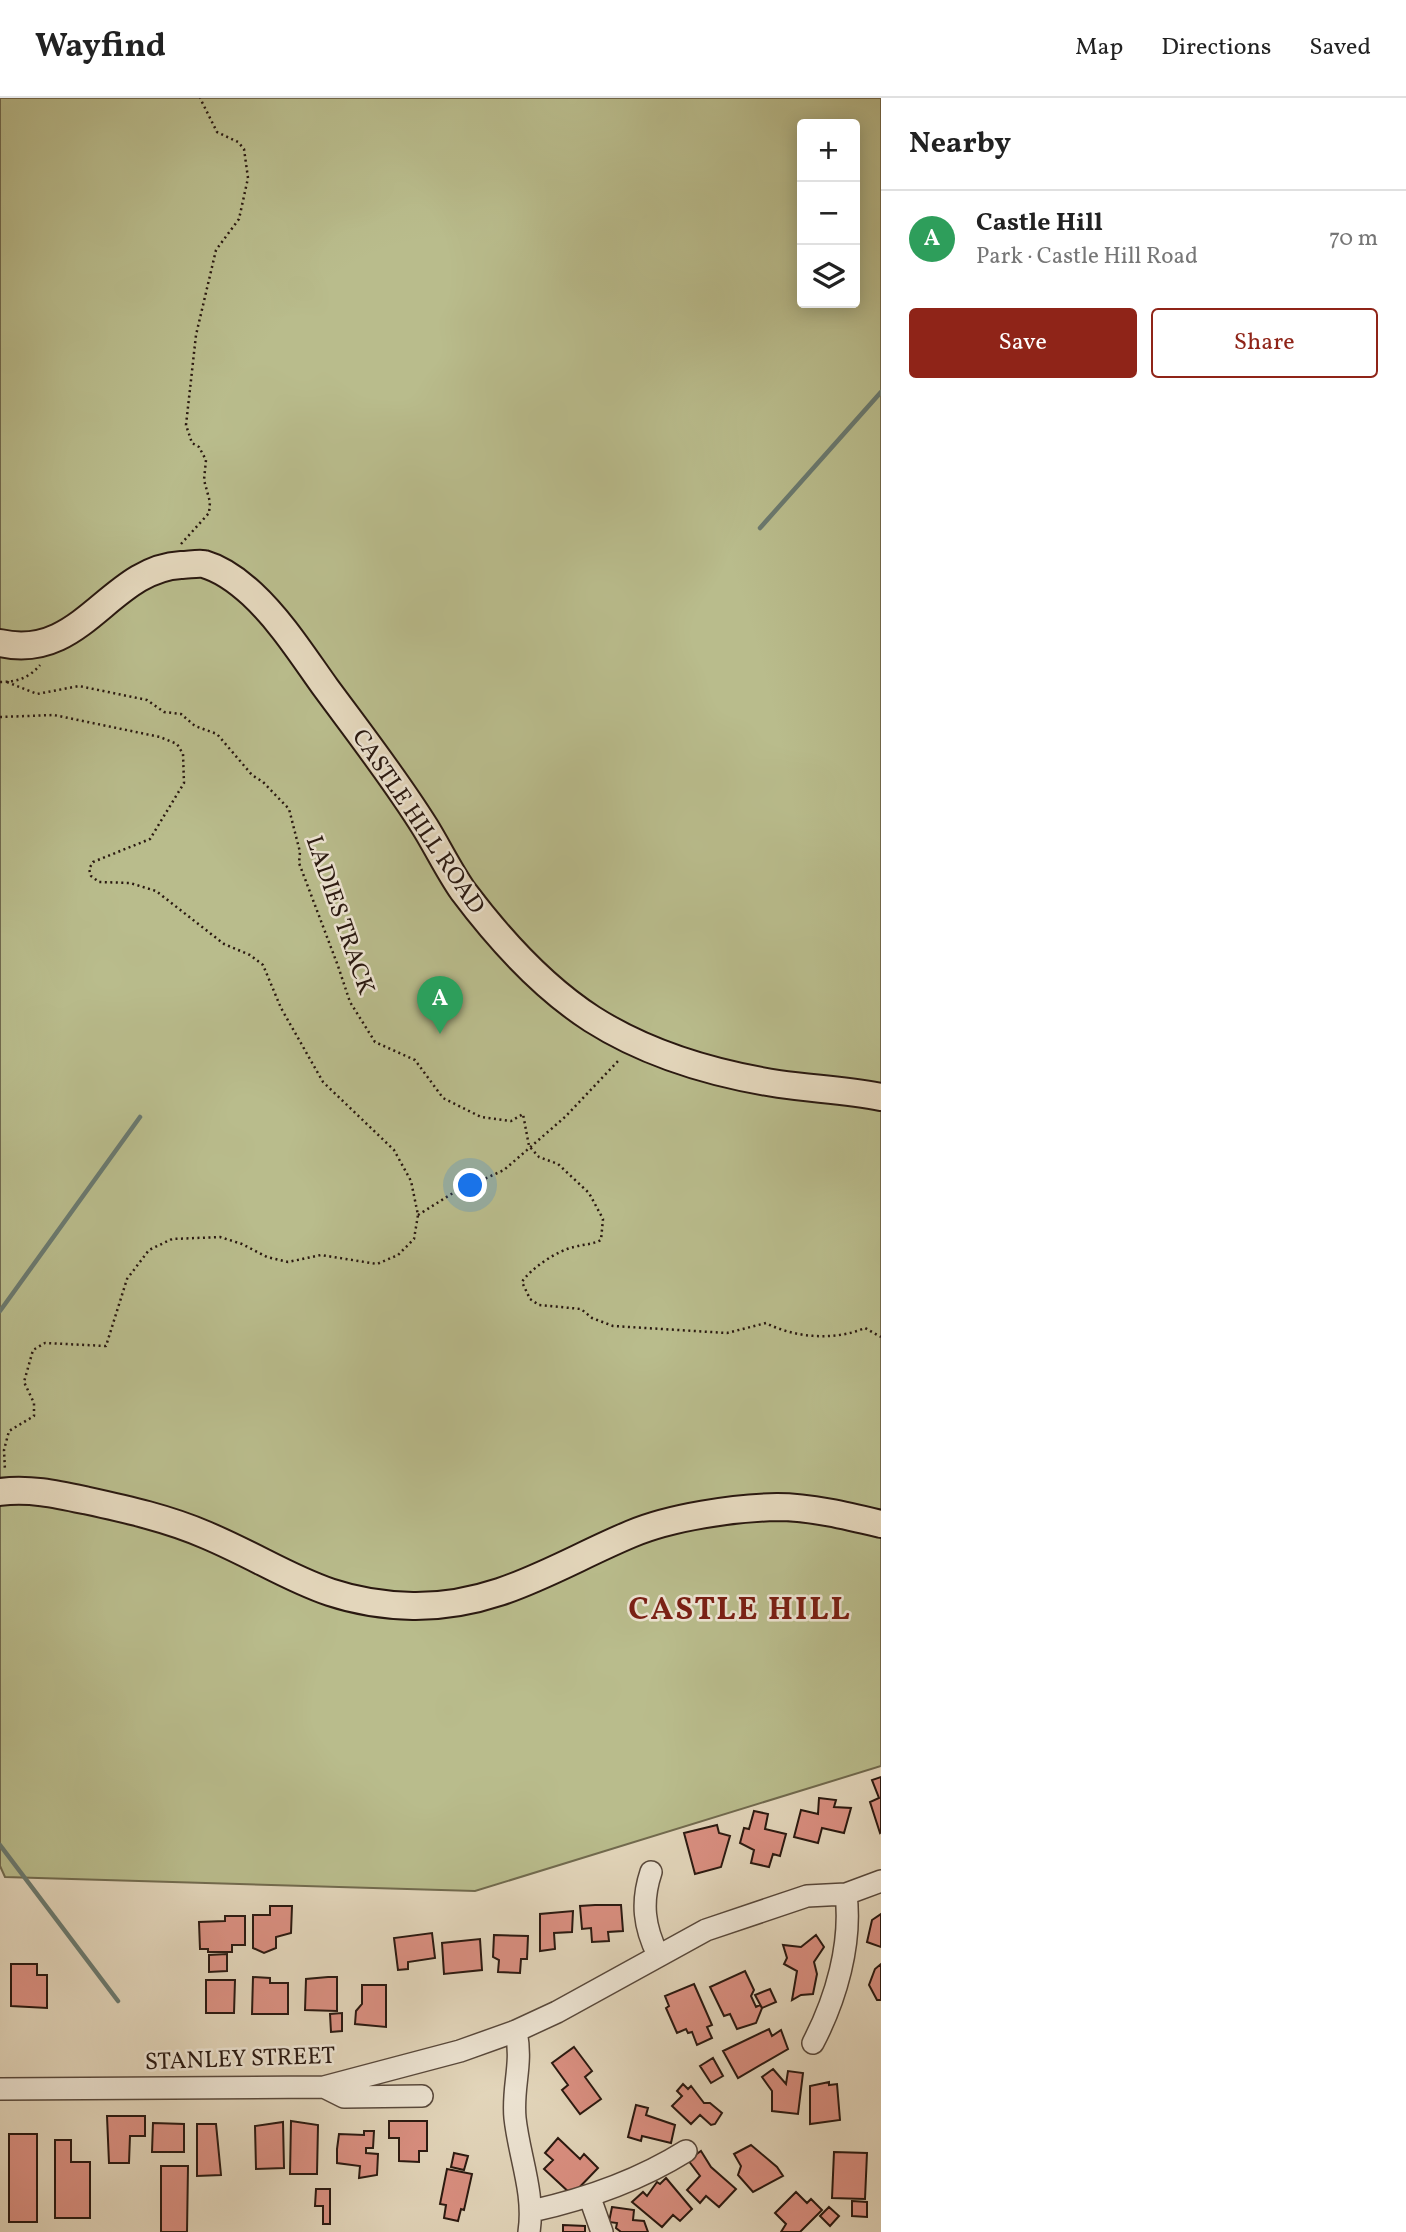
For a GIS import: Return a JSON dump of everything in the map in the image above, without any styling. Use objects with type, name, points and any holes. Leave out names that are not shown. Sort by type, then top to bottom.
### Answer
[{"type":"main road","name":"CASTLE HILL ROAD","points":[[0,643],[35,643],[61,637],[85,623],[129,584],[165,566],[202,564],[234,579],[254,596],[292,641],[398,785],[461,887],[488,923],[549,985],[592,1019],[669,1056],[715,1071],[778,1084],[881,1097]]},
{"type":"main road","points":[[3,1492],[42,1491],[159,1518],[206,1535],[295,1580],[336,1596],[416,1606],[463,1603],[496,1595],[635,1532],[706,1516],[777,1507],[839,1514],[881,1524]]},
{"type":"street","points":[[650,1872],[644,1913],[658,1955]]},
{"type":"street","name":"STANLEY STREET","points":[[0,2089],[324,2087],[460,2052],[516,2031],[557,2012],[706,1930],[807,1896],[846,1894],[881,1881]]},
{"type":"street","points":[[813,2043],[831,2009],[849,1920],[846,1894]]},
{"type":"street","points":[[516,2031],[521,2055],[515,2118],[530,2222],[590,2198],[686,2151]]},
{"type":"street","points":[[324,2087],[344,2097],[422,2096]]},
{"type":"street","points":[[590,2198],[602,2232]]},
{"type":"path","points":[[165,566],[192,529],[209,513],[210,502],[204,480],[205,460],[199,447],[192,443],[186,425],[196,335],[216,250],[239,219],[248,178],[244,149],[238,142],[217,132],[200,98]]},
{"type":"path","name":"LADIES TRACK","points":[[7,682],[37,694],[79,686],[147,700],[164,712],[181,714],[195,726],[217,734],[252,775],[263,782],[289,809],[300,852],[299,863],[338,966],[341,982],[375,1042],[415,1060],[433,1088],[443,1098],[481,1117],[511,1121],[523,1114],[529,1146]]},
{"type":"path","points":[[0,717],[54,715],[160,737],[177,744],[183,754],[184,783],[158,828],[150,839],[140,845],[93,862],[89,869],[91,876],[99,882],[130,883],[156,891],[224,944],[250,955],[263,965],[281,1008],[323,1082],[394,1150],[411,1181],[418,1215],[414,1239],[398,1255],[377,1264],[321,1255],[288,1262],[267,1257],[242,1244],[220,1237],[172,1239],[149,1250],[127,1279],[106,1346],[45,1343],[33,1350],[24,1382],[34,1403],[34,1416],[9,1431],[4,1450],[3,1492]]},
{"type":"path","points":[[418,1215],[453,1193],[504,1170],[565,1117],[613,1068],[635,1040]]},
{"type":"path","points":[[529,1146],[539,1157],[558,1164],[589,1193],[603,1219],[601,1240],[589,1246],[575,1246],[527,1274],[522,1282],[530,1299],[539,1305],[581,1309],[592,1318],[613,1326],[641,1330],[666,1327],[727,1333],[766,1323],[777,1329],[816,1336],[849,1335],[865,1328],[881,1337]]},
{"type":"green space","name":"CASTLE HILL","points":[[0,98],[881,98],[881,1766],[475,1891],[5,1877],[0,1866]]},
{"type":"building","points":[[881,1777],[880,1833],[870,1802],[879,1798],[872,1780]]},
{"type":"building","points":[[819,1798],[836,1800],[834,1807],[851,1808],[844,1833],[822,1828],[818,1843],[794,1837],[801,1810],[818,1814]]},
{"type":"building","points":[[754,1811],[768,1814],[765,1829],[786,1834],[780,1856],[773,1854],[769,1867],[751,1863],[754,1850],[740,1843],[744,1828],[749,1829]]},
{"type":"building","points":[[717,1825],[719,1833],[730,1836],[721,1867],[695,1874],[684,1833]]},
{"type":"building","points":[[621,1905],[623,1931],[608,1932],[609,1941],[592,1942],[591,1928],[582,1929],[580,1906]]},
{"type":"building","points":[[270,1906],[292,1906],[291,1933],[276,1937],[276,1948],[264,1953],[253,1948],[253,1915],[270,1915]]},
{"type":"building","points":[[573,1911],[572,1932],[554,1933],[555,1949],[540,1951],[540,1914]]},
{"type":"building","points":[[881,1914],[881,1947],[867,1942],[872,1920]]},
{"type":"building","points":[[225,1916],[245,1916],[245,1945],[232,1945],[232,1952],[208,1952],[208,1949],[200,1949],[199,1922],[225,1921]]},
{"type":"building","points":[[432,1933],[435,1958],[408,1962],[408,1969],[398,1970],[394,1938]]},
{"type":"building","points":[[494,1935],[528,1936],[527,1959],[521,1959],[520,1973],[498,1972],[499,1960],[493,1957]]},
{"type":"building","points":[[816,1935],[824,1947],[814,1962],[817,1974],[813,1994],[801,1995],[792,2000],[797,1971],[784,1964],[787,1958],[783,1945],[801,1947]]},
{"type":"building","points":[[480,1939],[482,1970],[444,1974],[442,1943]]},
{"type":"building","points":[[227,1954],[227,1971],[209,1972],[209,1955]]},
{"type":"building","points":[[11,1964],[37,1964],[37,1975],[47,1975],[47,2008],[11,2006]]},
{"type":"building","points":[[881,1964],[881,2000],[877,2000],[869,1985],[875,1969]]},
{"type":"building","points":[[745,1971],[754,1990],[751,1996],[756,2007],[760,2005],[762,2008],[756,2023],[737,2029],[730,2014],[724,2016],[710,1987]]},
{"type":"building","points":[[253,1977],[270,1978],[270,1983],[288,1983],[288,2014],[252,2014]]},
{"type":"building","points":[[337,1977],[337,2011],[305,2010],[306,1979]]},
{"type":"building","points":[[206,1980],[235,1980],[234,2013],[206,2013]]},
{"type":"building","points":[[694,1984],[712,2025],[707,2027],[712,2038],[697,2045],[692,2032],[688,2033],[686,2029],[677,2033],[666,2008],[669,2006],[665,1996]]},
{"type":"building","points":[[362,1985],[386,1985],[386,2027],[355,2024],[356,2011],[362,2004]]},
{"type":"building","points":[[770,1989],[776,2002],[762,2008],[755,1995]]},
{"type":"building","points":[[342,2013],[342,2031],[331,2032],[330,2014]]},
{"type":"building","points":[[769,2029],[772,2036],[781,2030],[788,2049],[738,2078],[723,2051]]},
{"type":"building","points":[[574,2047],[592,2071],[585,2077],[601,2099],[580,2114],[562,2090],[568,2085],[552,2063]]},
{"type":"building","points":[[713,2058],[723,2076],[711,2083],[700,2066]]},
{"type":"building","points":[[773,2069],[786,2084],[788,2071],[803,2073],[798,2114],[772,2111],[772,2091],[762,2077]]},
{"type":"building","points":[[829,2082],[829,2085],[837,2084],[840,2120],[810,2124],[810,2086]]},
{"type":"building","points":[[683,2084],[688,2089],[691,2086],[704,2103],[710,2103],[722,2113],[715,2124],[711,2125],[700,2115],[691,2124],[672,2106],[682,2096],[677,2091]]},
{"type":"building","points":[[636,2105],[648,2108],[646,2115],[675,2125],[671,2143],[642,2136],[641,2141],[628,2137]]},
{"type":"building","points":[[107,2116],[145,2116],[145,2136],[130,2136],[129,2163],[109,2163]]},
{"type":"building","points":[[291,2121],[318,2125],[317,2174],[290,2174]]},
{"type":"building","points":[[389,2121],[427,2121],[427,2151],[419,2151],[419,2162],[399,2161],[399,2138],[389,2138]]},
{"type":"building","points":[[283,2122],[284,2168],[256,2169],[255,2126]]},
{"type":"building","points":[[153,2123],[184,2124],[184,2152],[152,2152]]},
{"type":"building","points":[[197,2124],[216,2124],[221,2175],[197,2176]]},
{"type":"building","points":[[364,2131],[374,2131],[373,2148],[366,2148],[366,2153],[378,2154],[377,2175],[359,2178],[360,2166],[337,2163],[337,2149],[339,2134],[364,2135]]},
{"type":"building","points":[[9,2134],[37,2134],[37,2222],[9,2222]]},
{"type":"building","points":[[558,2138],[580,2159],[584,2154],[598,2168],[572,2195],[544,2169],[553,2160],[545,2153]]},
{"type":"building","points":[[55,2140],[71,2140],[71,2162],[90,2162],[90,2218],[55,2218]]},
{"type":"building","points":[[751,2145],[777,2167],[783,2176],[753,2192],[738,2175],[741,2166],[734,2154]]},
{"type":"building","points":[[701,2151],[711,2167],[736,2189],[719,2207],[706,2196],[700,2203],[687,2190],[700,2176],[688,2160]]},
{"type":"building","points":[[834,2152],[867,2153],[865,2199],[832,2198]]},
{"type":"building","points":[[454,2153],[468,2156],[464,2170],[451,2167]]},
{"type":"building","points":[[161,2166],[188,2166],[187,2232],[161,2232]]},
{"type":"building","points":[[447,2169],[472,2174],[464,2210],[461,2209],[458,2221],[444,2218],[446,2205],[440,2204]]},
{"type":"building","points":[[666,2178],[692,2209],[680,2221],[673,2215],[662,2227],[632,2202],[643,2192],[647,2196],[657,2182],[660,2184]]},
{"type":"building","points":[[316,2189],[330,2189],[330,2224],[323,2224],[323,2206],[315,2206]]},
{"type":"building","points":[[796,2192],[807,2203],[811,2199],[822,2210],[800,2232],[781,2232],[786,2224],[775,2213]]},
{"type":"building","points":[[852,2201],[867,2202],[867,2217],[852,2216]]},
{"type":"building","points":[[612,2207],[634,2210],[633,2220],[644,2221],[648,2232],[621,2232],[616,2228],[617,2223],[609,2222]]},
{"type":"building","points":[[829,2207],[839,2216],[830,2226],[820,2216]]},
{"type":"building","points":[[563,2225],[585,2226],[585,2232],[563,2232]]},
{"type":"waterway","points":[[760,528],[881,392]]},
{"type":"waterway","points":[[0,1311],[140,1117]]},
{"type":"waterway","points":[[0,1845],[118,2001]]},
{"type":"place","name":"Castle Hill","points":[[440,1034]]},
{"type":"district","name":"CASTLE HILL","points":[[740,1608]]}]
